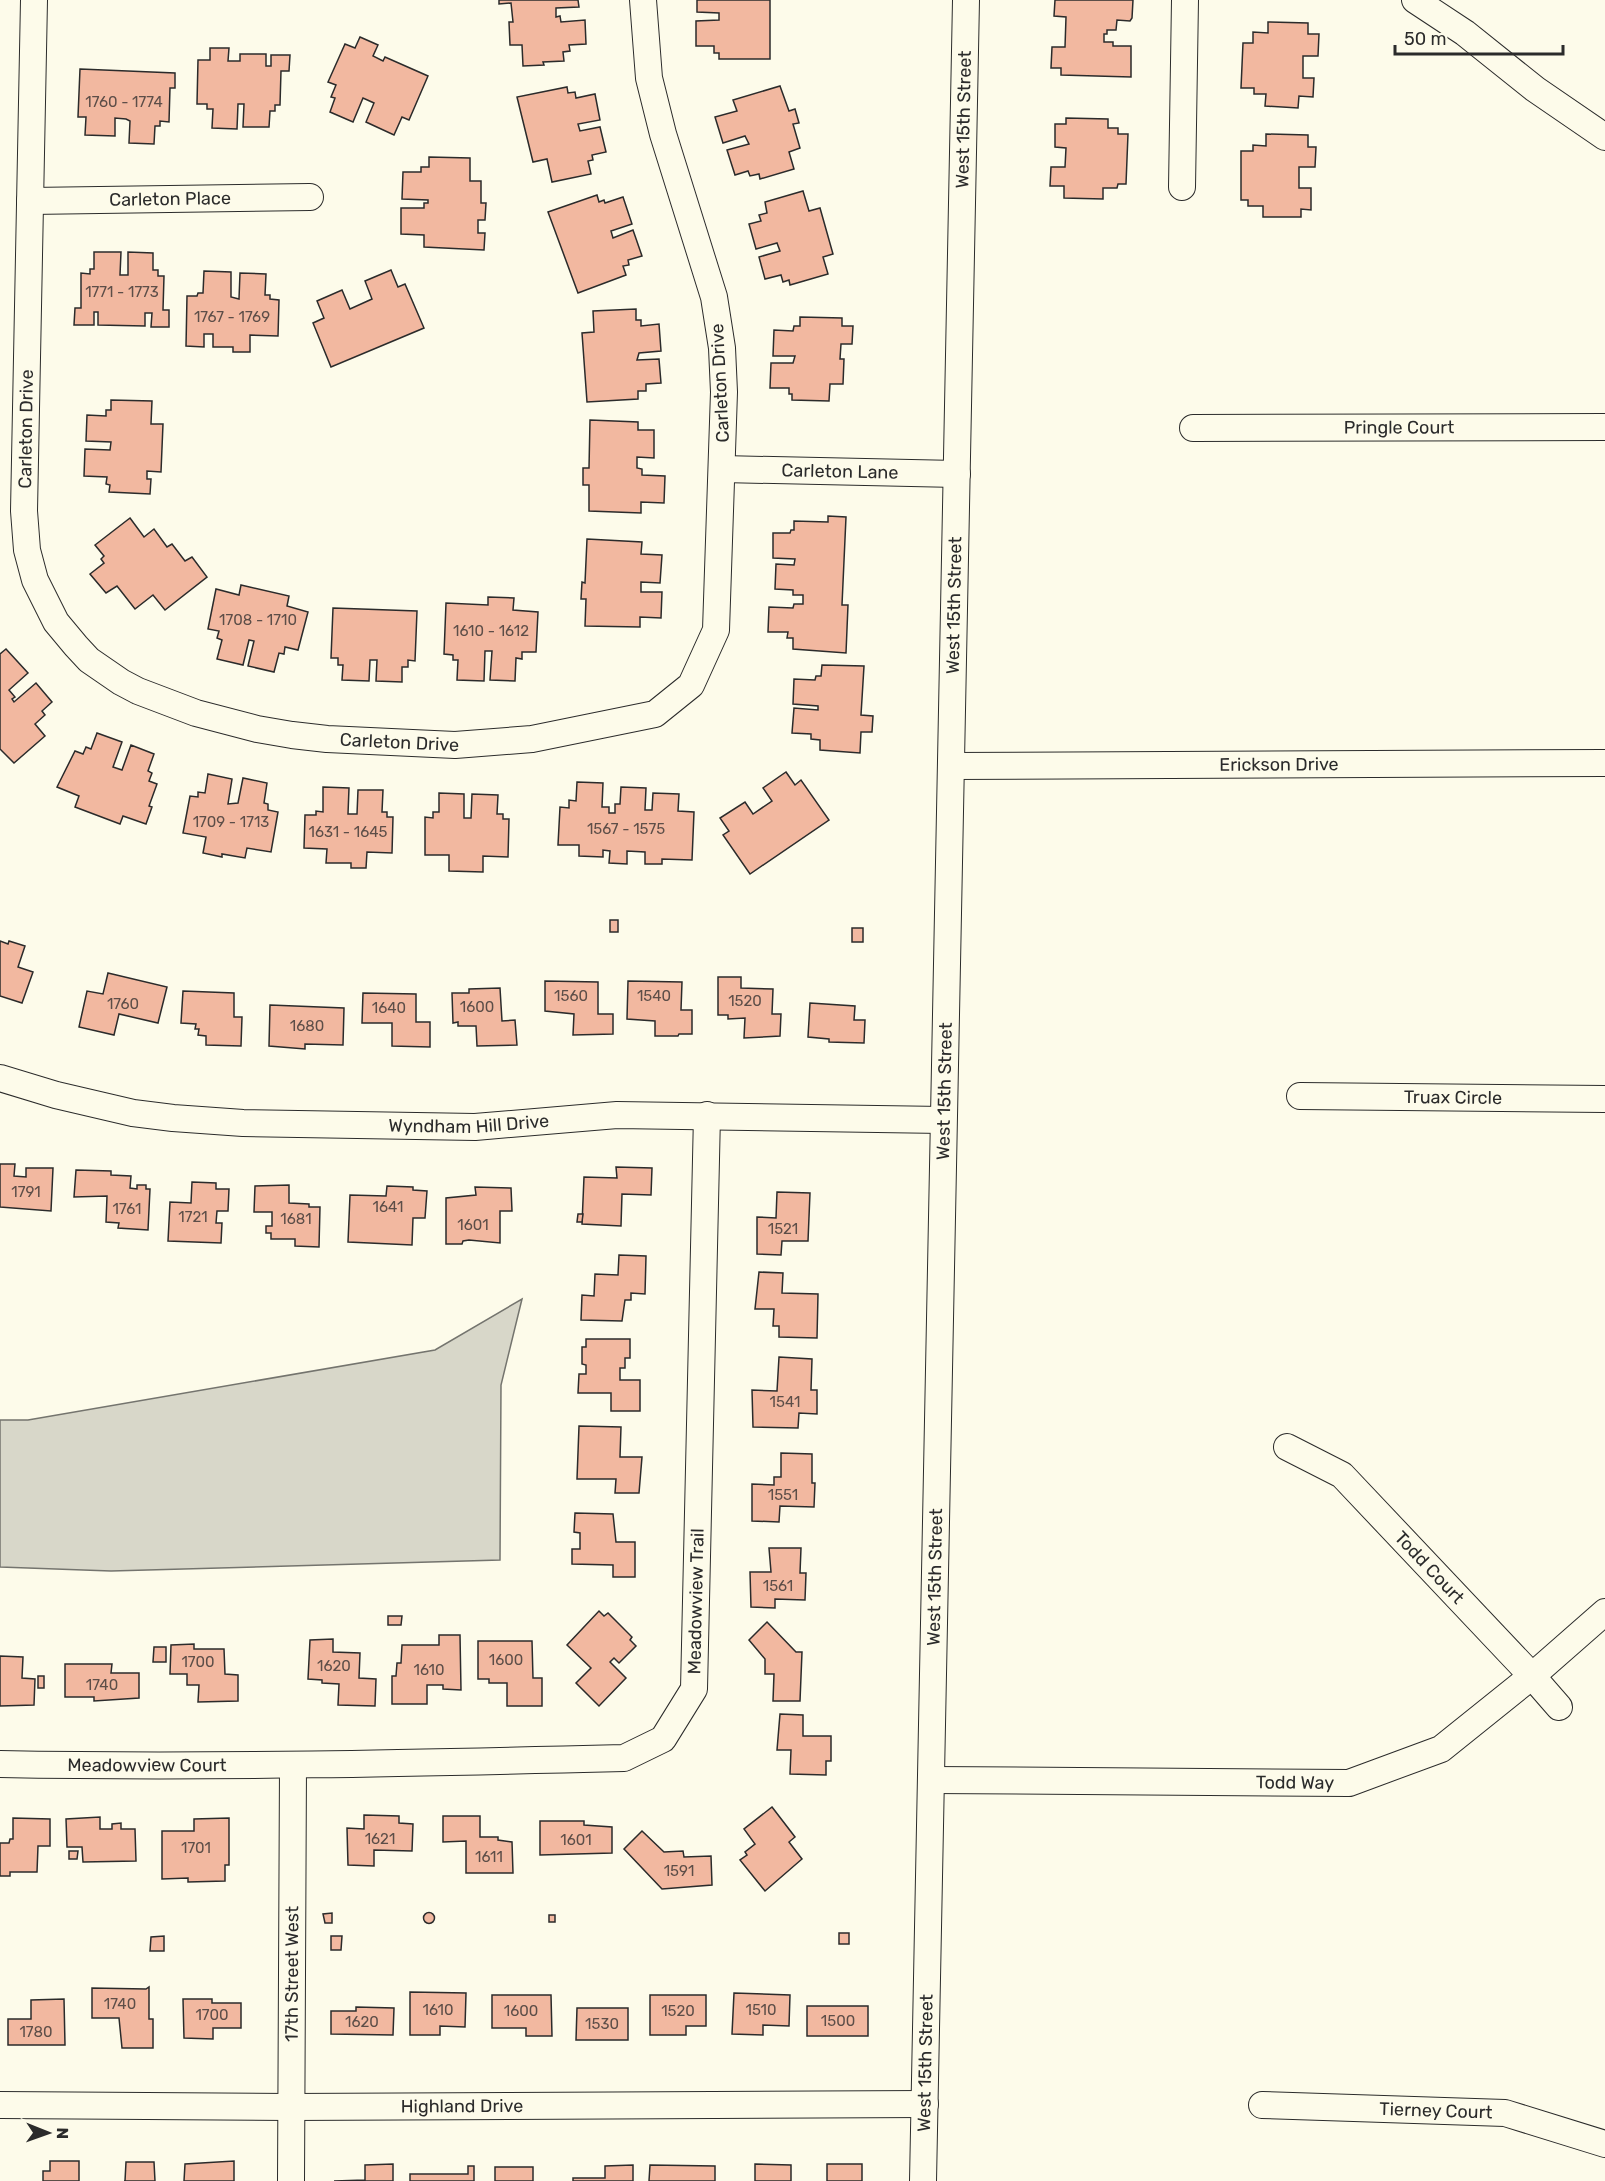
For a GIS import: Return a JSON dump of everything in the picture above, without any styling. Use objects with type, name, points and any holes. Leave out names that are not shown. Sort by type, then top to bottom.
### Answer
[{"type":"street","name":"Carleton Drive","points":[[34,0],[24,511],[27,549],[35,580],[56,622],[89,660],[121,682],[166,702],[226,722],[292,735],[327,739],[432,744],[479,744],[532,739],[656,714],[691,685],[716,630],[723,370],[714,297],[663,134],[649,78],[643,0]]},
{"type":"street","name":"West 15th Street","points":[[923,2181],[966,0]]},
{"type":"street","points":[[1182,187],[1185,0]]},
{"type":"street","points":[[1418,1],[1465,33],[1535,89],[1605,137]]},
{"type":"street","name":"Carleton Place","points":[[30,201],[310,197]]},
{"type":"street","name":"Pringle Court","points":[[1193,428],[1605,427]]},
{"type":"street","name":"Carleton Lane","points":[[722,469],[957,474]]},
{"type":"street","name":"Erickson Drive","points":[[952,766],[1605,763]]},
{"type":"street","name":"Wyndham Hill Drive","points":[[0,1078],[94,1105],[143,1114],[214,1122],[465,1127],[617,1115],[943,1120]]},
{"type":"street","name":"Truax Circle","points":[[1300,1096],[1605,1099]]},
{"type":"street","name":"Meadowview Trail","points":[[293,1766],[624,1758],[663,1739],[694,1689],[707,1115]]},
{"type":"street","name":"Todd Court","points":[[1287,1446],[1342,1475],[1559,1707]]},
{"type":"street","name":"Todd Way","points":[[931,1780],[1349,1783],[1441,1749],[1532,1676],[1605,1612]]},
{"type":"street","name":"Meadowview Court","points":[[0,1764],[153,1767],[293,1766]]},
{"type":"street","name":"17th Street West","points":[[291,2181],[293,1766]]},
{"type":"street","name":"Highland Drive","points":[[0,2105],[290,2107],[924,2104]]},
{"type":"street","name":"Tierney Court","points":[[1262,2105],[1505,2113],[1605,2144]]},
{"type":"shaded area","points":[[522,1299],[501,1385],[500,1560],[111,1571],[0,1567],[0,1420],[28,1420],[435,1350]]},
{"type":"building","points":[[499,0],[578,0],[579,7],[556,8],[556,17],[560,16],[561,22],[585,20],[586,44],[569,45],[570,51],[563,52],[564,61],[523,66],[522,45],[510,45],[509,22],[513,22],[511,3],[499,4]]},
{"type":"building","points":[[697,0],[770,0],[770,59],[719,59],[719,53],[714,53],[714,46],[696,46],[696,21],[719,20],[719,13],[697,12]]},
{"type":"building","points":[[1055,0],[1133,0],[1130,21],[1117,20],[1116,30],[1107,30],[1107,34],[1104,34],[1104,42],[1113,42],[1113,46],[1131,46],[1131,77],[1061,75],[1061,68],[1051,68],[1052,47],[1065,47],[1066,17],[1054,16]]},
{"type":"building","points":[[1268,22],[1308,23],[1308,34],[1319,34],[1318,56],[1303,56],[1303,78],[1314,78],[1313,97],[1299,96],[1298,108],[1265,106],[1266,94],[1254,94],[1254,88],[1241,88],[1243,43],[1253,43],[1253,32],[1268,33]]},
{"type":"building","points":[[360,37],[378,45],[373,56],[383,61],[385,57],[428,76],[409,120],[402,117],[394,135],[366,122],[374,103],[363,98],[353,122],[330,112],[335,98],[331,97],[336,85],[328,82],[345,44],[355,48]]},
{"type":"building","points":[[210,48],[229,48],[228,61],[240,61],[240,54],[266,54],[266,66],[271,66],[271,55],[290,55],[289,71],[281,71],[280,105],[275,105],[275,111],[270,111],[269,127],[243,127],[244,104],[238,104],[237,129],[212,128],[213,109],[207,109],[207,104],[197,104],[198,60],[210,60]]},
{"type":"building","points":[[80,69],[175,73],[175,88],[170,88],[169,122],[160,121],[160,126],[155,126],[154,144],[129,143],[130,121],[126,119],[115,118],[115,136],[85,135],[86,117],[78,117]]},
{"type":"building","points":[[780,86],[789,111],[795,109],[799,123],[793,124],[800,148],[789,152],[794,169],[760,179],[759,174],[750,176],[748,171],[735,175],[727,150],[749,144],[745,136],[723,143],[715,117],[737,111],[733,100]]},
{"type":"building","points":[[567,87],[568,93],[575,92],[576,98],[595,94],[600,120],[578,124],[580,131],[600,127],[606,152],[592,155],[593,160],[588,161],[591,174],[552,182],[547,159],[533,162],[517,97]]},
{"type":"building","points":[[1066,118],[1108,119],[1108,128],[1118,128],[1118,134],[1128,134],[1126,184],[1118,184],[1117,188],[1103,188],[1103,199],[1064,198],[1064,186],[1050,186],[1051,167],[1065,167],[1066,148],[1055,147],[1055,124],[1066,124]]},
{"type":"building","points":[[1266,134],[1308,135],[1308,147],[1316,147],[1315,167],[1299,167],[1299,188],[1311,188],[1311,210],[1301,209],[1301,217],[1263,217],[1263,206],[1248,206],[1248,200],[1241,200],[1241,151],[1253,151],[1253,145],[1266,146]]},
{"type":"building","points":[[429,157],[470,158],[470,181],[481,181],[481,203],[486,203],[485,220],[478,220],[478,233],[485,233],[484,250],[424,247],[424,235],[401,234],[401,208],[424,208],[424,203],[428,203],[428,200],[402,199],[403,172],[421,172],[421,167],[429,167]]},
{"type":"building","points":[[803,191],[809,211],[820,208],[833,254],[823,257],[828,274],[790,285],[789,280],[783,282],[781,275],[765,279],[759,257],[780,251],[777,243],[756,249],[749,224],[761,221],[759,215],[767,213],[765,202]]},
{"type":"building","points":[[597,195],[599,202],[604,200],[605,203],[623,197],[632,224],[611,231],[613,238],[633,230],[642,256],[628,260],[629,265],[623,266],[626,275],[578,293],[548,212]]},
{"type":"building","points":[[94,252],[121,252],[120,275],[128,275],[128,252],[153,253],[153,270],[158,270],[158,276],[164,276],[163,310],[169,310],[169,327],[151,327],[152,313],[145,313],[145,326],[98,325],[98,312],[94,312],[94,325],[74,325],[75,308],[81,308],[81,273],[90,274],[90,269],[94,269]]},
{"type":"building","points":[[391,270],[398,287],[405,284],[424,328],[331,367],[313,323],[324,318],[317,301],[342,290],[350,309],[372,299],[365,281]]},
{"type":"building","points":[[204,271],[231,272],[231,297],[239,299],[240,273],[266,274],[265,295],[270,295],[270,299],[279,300],[278,336],[250,335],[250,352],[233,352],[233,347],[213,347],[213,334],[204,334],[204,347],[186,346],[187,296],[197,296],[198,293],[203,293]]},
{"type":"building","points":[[636,309],[636,320],[641,320],[641,326],[659,324],[661,351],[639,353],[637,360],[659,359],[661,383],[646,384],[646,391],[638,391],[638,399],[587,402],[582,333],[594,332],[593,311]]},
{"type":"building","points":[[800,317],[842,318],[842,326],[853,326],[852,344],[841,344],[840,359],[844,359],[843,384],[830,384],[829,401],[792,400],[789,388],[770,388],[771,363],[793,363],[795,356],[773,356],[774,330],[793,331],[794,326],[800,326]]},
{"type":"building","points":[[111,400],[152,401],[151,424],[163,424],[161,472],[147,471],[147,479],[151,479],[150,494],[109,492],[110,485],[106,484],[107,477],[84,476],[85,449],[110,450],[111,442],[86,441],[87,415],[106,416],[106,410],[111,410]]},
{"type":"building","points":[[590,420],[638,422],[638,430],[654,430],[654,458],[637,457],[637,468],[642,469],[642,475],[665,476],[664,503],[641,502],[641,513],[589,511],[589,485],[583,485],[583,468],[589,468]]},
{"type":"building","points":[[828,516],[846,517],[842,605],[848,605],[846,653],[793,649],[793,638],[787,638],[788,632],[768,632],[769,607],[793,608],[794,604],[803,604],[803,595],[793,595],[793,590],[775,589],[776,564],[794,565],[795,559],[773,558],[773,533],[790,533],[794,530],[794,521],[828,522]]},
{"type":"building","points":[[130,518],[144,537],[154,529],[167,547],[172,544],[185,561],[192,557],[207,577],[165,610],[153,595],[135,609],[117,586],[106,593],[90,574],[104,563],[101,559],[104,556],[95,545]]},
{"type":"building","points":[[587,539],[642,542],[641,554],[662,555],[660,583],[641,582],[641,592],[662,592],[661,618],[640,617],[640,627],[585,626],[586,599],[581,599],[582,582],[585,583]]},
{"type":"building","points":[[241,585],[289,596],[287,606],[308,612],[298,650],[285,647],[284,654],[279,653],[274,672],[248,666],[254,641],[249,640],[243,665],[217,659],[222,640],[217,638],[219,631],[208,629],[216,589],[239,595]]},
{"type":"building","points":[[488,597],[514,598],[513,610],[538,612],[536,652],[522,652],[522,659],[516,658],[515,681],[490,680],[492,651],[485,651],[484,681],[457,680],[458,660],[453,660],[453,655],[444,654],[446,603],[488,605]]},
{"type":"building","points":[[333,608],[417,611],[415,661],[408,660],[408,667],[402,667],[402,682],[376,681],[377,660],[370,660],[369,681],[342,680],[343,665],[338,665],[338,658],[331,658]]},
{"type":"building","points":[[6,649],[28,673],[9,690],[15,697],[12,699],[14,702],[36,683],[52,702],[42,711],[45,715],[35,724],[45,736],[14,763],[0,749],[0,654]]},
{"type":"building","points":[[822,665],[864,666],[861,715],[873,716],[872,732],[861,732],[860,753],[820,750],[820,740],[811,739],[811,734],[792,733],[794,708],[818,710],[818,706],[793,704],[794,679],[815,680],[816,676],[821,676]]},
{"type":"building","points":[[97,733],[122,742],[113,767],[122,770],[131,745],[154,754],[148,771],[152,773],[149,781],[157,784],[149,806],[152,807],[146,824],[123,816],[120,824],[75,807],[79,796],[57,787],[75,751],[83,754],[86,747],[91,749]]},
{"type":"building","points":[[786,772],[795,785],[801,780],[829,820],[750,874],[723,835],[729,831],[720,818],[745,802],[753,814],[772,801],[763,788]]},
{"type":"building","points":[[208,774],[232,779],[228,804],[238,803],[243,778],[267,783],[264,803],[268,804],[268,810],[278,812],[271,852],[247,848],[245,858],[203,853],[206,837],[183,833],[190,796],[198,797],[198,792],[205,793]]},
{"type":"building","points":[[577,782],[603,783],[602,807],[609,807],[609,813],[615,813],[615,804],[620,804],[621,787],[646,788],[645,810],[652,810],[653,793],[679,794],[678,811],[694,812],[692,860],[662,859],[662,864],[645,864],[645,852],[627,851],[627,864],[609,863],[610,851],[603,850],[603,857],[579,856],[579,845],[558,845],[560,807],[569,808],[569,800],[576,801]]},
{"type":"building","points":[[323,787],[349,788],[348,814],[357,814],[358,790],[383,790],[382,812],[387,812],[387,817],[393,817],[392,853],[367,852],[366,868],[351,868],[351,863],[326,863],[327,849],[304,848],[305,815],[316,815],[316,811],[323,812]]},
{"type":"building","points":[[439,793],[464,794],[464,818],[471,818],[472,794],[498,795],[497,814],[503,814],[503,819],[509,819],[508,857],[483,856],[483,872],[449,871],[449,855],[425,855],[425,817],[433,818],[433,812],[439,812]]},
{"type":"building","points":[[610,920],[618,920],[618,932],[610,932]]},
{"type":"building","points":[[852,928],[863,928],[863,942],[852,942]]},
{"type":"building","points":[[0,941],[25,946],[18,967],[33,972],[22,1003],[0,996]]},
{"type":"building","points":[[108,973],[167,987],[158,1023],[119,1014],[114,1035],[79,1027],[87,991],[103,994]]},
{"type":"building","points":[[718,977],[741,977],[741,988],[773,989],[772,1014],[781,1014],[780,1036],[744,1038],[745,1018],[728,1019],[728,1015],[718,1015]]},
{"type":"building","points":[[545,981],[598,982],[598,1014],[613,1014],[613,1034],[573,1035],[574,1014],[545,1011]]},
{"type":"building","points":[[628,981],[682,982],[681,1010],[692,1010],[692,1034],[655,1036],[655,1021],[627,1019]]},
{"type":"building","points":[[500,988],[502,1021],[515,1020],[517,1045],[477,1046],[476,1026],[458,1026],[458,1022],[453,1023],[452,993],[469,993],[469,989]]},
{"type":"building","points":[[183,991],[234,993],[234,1017],[242,1017],[241,1046],[206,1045],[206,1036],[198,1035],[199,1029],[195,1029],[196,1024],[181,1023]]},
{"type":"building","points":[[363,993],[416,994],[416,1022],[430,1022],[430,1047],[392,1046],[392,1023],[362,1023]]},
{"type":"building","points":[[810,1003],[855,1006],[854,1020],[865,1020],[864,1043],[829,1042],[829,1039],[808,1037]]},
{"type":"building","points":[[270,1005],[344,1008],[343,1045],[305,1044],[305,1049],[269,1046]]},
{"type":"building","points":[[0,1164],[15,1164],[14,1176],[26,1177],[26,1168],[53,1168],[51,1211],[0,1207]]},
{"type":"building","points":[[616,1167],[652,1168],[651,1195],[622,1194],[621,1226],[582,1224],[584,1177],[617,1178]]},
{"type":"building","points":[[76,1170],[111,1171],[111,1175],[131,1176],[130,1188],[137,1189],[137,1185],[146,1185],[146,1189],[150,1189],[148,1230],[118,1228],[119,1223],[106,1222],[107,1196],[74,1197]]},
{"type":"building","points":[[192,1182],[216,1183],[216,1189],[229,1189],[228,1211],[217,1211],[216,1223],[222,1223],[221,1243],[168,1241],[170,1202],[191,1203]]},
{"type":"building","points":[[289,1185],[289,1203],[320,1207],[319,1247],[295,1246],[295,1239],[271,1239],[271,1233],[266,1233],[266,1226],[272,1226],[272,1212],[254,1212],[255,1186]]},
{"type":"building","points":[[387,1186],[413,1187],[413,1190],[427,1191],[425,1218],[413,1218],[412,1245],[348,1242],[350,1195],[386,1196]]},
{"type":"building","points":[[475,1187],[511,1188],[512,1211],[500,1211],[500,1243],[469,1240],[463,1241],[462,1244],[446,1244],[446,1198],[476,1195]]},
{"type":"building","points":[[777,1192],[810,1193],[808,1241],[782,1241],[781,1255],[757,1254],[757,1217],[776,1218]]},
{"type":"building","points":[[578,1214],[583,1214],[582,1222],[577,1222]]},
{"type":"building","points":[[619,1255],[646,1256],[645,1294],[631,1293],[631,1300],[625,1300],[622,1321],[581,1320],[582,1295],[594,1296],[595,1274],[618,1275]]},
{"type":"building","points":[[759,1272],[783,1273],[782,1293],[818,1294],[817,1338],[779,1337],[779,1326],[773,1326],[774,1309],[755,1309]]},
{"type":"building","points":[[586,1339],[630,1339],[630,1358],[625,1358],[625,1368],[620,1368],[620,1380],[640,1380],[640,1411],[611,1411],[611,1393],[578,1393],[579,1374],[586,1374],[586,1365],[582,1364],[582,1347],[586,1347]]},
{"type":"building","points":[[779,1357],[812,1359],[811,1390],[817,1390],[817,1414],[799,1413],[798,1428],[753,1427],[752,1390],[777,1391]]},
{"type":"building","points":[[579,1426],[621,1427],[620,1457],[642,1457],[639,1493],[615,1493],[616,1479],[577,1479]]},
{"type":"building","points":[[781,1453],[812,1454],[812,1483],[815,1483],[814,1507],[780,1506],[779,1522],[752,1521],[752,1484],[774,1485],[774,1477],[781,1477]]},
{"type":"building","points":[[575,1513],[613,1514],[616,1542],[635,1542],[635,1577],[613,1577],[613,1565],[572,1564],[572,1549],[580,1549],[580,1533],[574,1532]]},
{"type":"building","points":[[769,1548],[801,1548],[800,1573],[806,1573],[805,1600],[775,1599],[775,1608],[751,1607],[750,1572],[771,1572]]},
{"type":"building","points":[[599,1611],[604,1616],[608,1613],[632,1637],[630,1640],[636,1646],[619,1663],[614,1658],[610,1662],[626,1678],[599,1706],[576,1683],[591,1668],[567,1645]]},
{"type":"building","points":[[388,1616],[402,1616],[401,1625],[388,1625]]},
{"type":"building","points":[[767,1622],[796,1652],[802,1652],[800,1701],[773,1701],[774,1674],[765,1674],[765,1659],[749,1640]]},
{"type":"building","points":[[439,1635],[460,1635],[461,1690],[443,1689],[443,1685],[427,1685],[427,1704],[392,1704],[392,1676],[396,1676],[397,1663],[401,1663],[402,1645],[439,1645]]},
{"type":"building","points":[[333,1639],[333,1652],[360,1653],[359,1678],[376,1679],[375,1706],[338,1705],[339,1684],[308,1679],[310,1640]]},
{"type":"building","points":[[478,1641],[532,1641],[533,1678],[542,1678],[542,1706],[507,1706],[507,1683],[489,1683],[489,1679],[478,1679]]},
{"type":"building","points":[[194,1644],[194,1649],[224,1649],[225,1674],[238,1675],[238,1701],[198,1702],[199,1685],[187,1685],[187,1674],[170,1674],[171,1645]]},
{"type":"building","points":[[154,1647],[166,1647],[166,1662],[153,1662]]},
{"type":"building","points":[[0,1656],[23,1657],[22,1678],[35,1679],[34,1705],[0,1706]]},
{"type":"building","points":[[65,1664],[112,1664],[111,1673],[139,1673],[139,1698],[94,1701],[94,1697],[65,1697]]},
{"type":"building","points":[[38,1676],[44,1676],[44,1688],[38,1688]]},
{"type":"building","points":[[780,1714],[803,1715],[803,1736],[831,1736],[831,1761],[826,1761],[826,1775],[790,1774],[791,1750],[777,1750]]},
{"type":"building","points":[[772,1807],[795,1837],[789,1842],[802,1859],[765,1891],[740,1860],[747,1855],[745,1852],[755,1844],[744,1829]]},
{"type":"building","points":[[364,1815],[399,1816],[399,1823],[413,1824],[412,1851],[374,1850],[374,1866],[348,1865],[347,1828],[364,1829]]},
{"type":"building","points":[[443,1816],[480,1816],[480,1837],[498,1837],[498,1840],[512,1842],[513,1873],[466,1873],[466,1841],[443,1842]]},
{"type":"building","points":[[100,1817],[100,1829],[112,1829],[112,1824],[121,1823],[121,1829],[135,1829],[136,1861],[83,1862],[82,1847],[67,1847],[66,1819]]},
{"type":"building","points":[[13,1818],[50,1819],[50,1846],[38,1846],[37,1872],[10,1872],[10,1876],[0,1876],[0,1843],[9,1843],[10,1839],[13,1839]]},
{"type":"building","points":[[229,1818],[229,1865],[225,1865],[225,1881],[188,1882],[188,1878],[162,1879],[162,1831],[194,1831],[194,1819]]},
{"type":"building","points":[[540,1821],[584,1821],[584,1825],[612,1827],[612,1853],[540,1855]]},
{"type":"building","points":[[642,1831],[664,1852],[683,1851],[684,1857],[711,1856],[712,1885],[662,1889],[624,1849]]},
{"type":"building","points":[[69,1851],[78,1851],[77,1859],[69,1859]]},
{"type":"building","points":[[332,1913],[332,1923],[325,1923],[323,1914]]},
{"type":"building","points":[[429,1913],[433,1914],[433,1922],[429,1923],[425,1922],[424,1918],[425,1914]]},
{"type":"building","points":[[549,1915],[555,1915],[555,1922],[549,1922]]},
{"type":"building","points":[[839,1933],[849,1933],[849,1944],[839,1944]]},
{"type":"building","points":[[164,1936],[164,1951],[150,1951],[151,1937]]},
{"type":"building","points":[[331,1936],[342,1936],[341,1950],[331,1950]]},
{"type":"building","points":[[149,1987],[149,2019],[153,2019],[153,2048],[122,2048],[119,2018],[92,2018],[92,1988],[146,1989]]},
{"type":"building","points":[[410,1992],[466,1993],[465,2027],[440,2026],[440,2035],[410,2035]]},
{"type":"building","points":[[734,1993],[790,1995],[789,2026],[763,2025],[763,2035],[732,2034]]},
{"type":"building","points":[[492,1995],[551,1995],[552,2036],[526,2036],[526,2028],[492,2028]]},
{"type":"building","points":[[650,1995],[706,1995],[706,2026],[686,2026],[686,2035],[650,2035]]},
{"type":"building","points":[[64,1999],[65,2045],[8,2045],[8,2019],[31,2019],[31,2000]]},
{"type":"building","points":[[183,1999],[212,1999],[212,2003],[241,2003],[241,2028],[213,2028],[213,2039],[184,2038]]},
{"type":"building","points":[[807,2006],[868,2006],[868,2036],[807,2036]]},
{"type":"building","points":[[356,2007],[394,2008],[393,2035],[331,2034],[331,2011],[356,2011]]},
{"type":"building","points":[[577,2008],[628,2008],[628,2040],[576,2040]]},
{"type":"building","points":[[50,2161],[79,2161],[79,2181],[43,2181],[43,2171],[50,2171]]},
{"type":"building","points":[[234,2161],[234,2181],[184,2181],[185,2164]]},
{"type":"building","points":[[126,2162],[154,2162],[155,2181],[125,2181]]},
{"type":"building","points":[[393,2164],[393,2181],[334,2181],[365,2180],[365,2165]]},
{"type":"building","points":[[755,2164],[791,2165],[791,2181],[755,2181]]},
{"type":"building","points":[[827,2164],[862,2164],[862,2181],[827,2181]]},
{"type":"building","points":[[633,2165],[633,2181],[573,2181],[573,2178],[605,2178],[605,2166]]},
{"type":"building","points":[[650,2165],[715,2166],[715,2181],[649,2181]]},
{"type":"building","points":[[468,2166],[474,2166],[474,2181],[410,2181],[410,2174],[468,2174]]},
{"type":"building","points":[[495,2167],[533,2167],[533,2181],[495,2181]]}]
